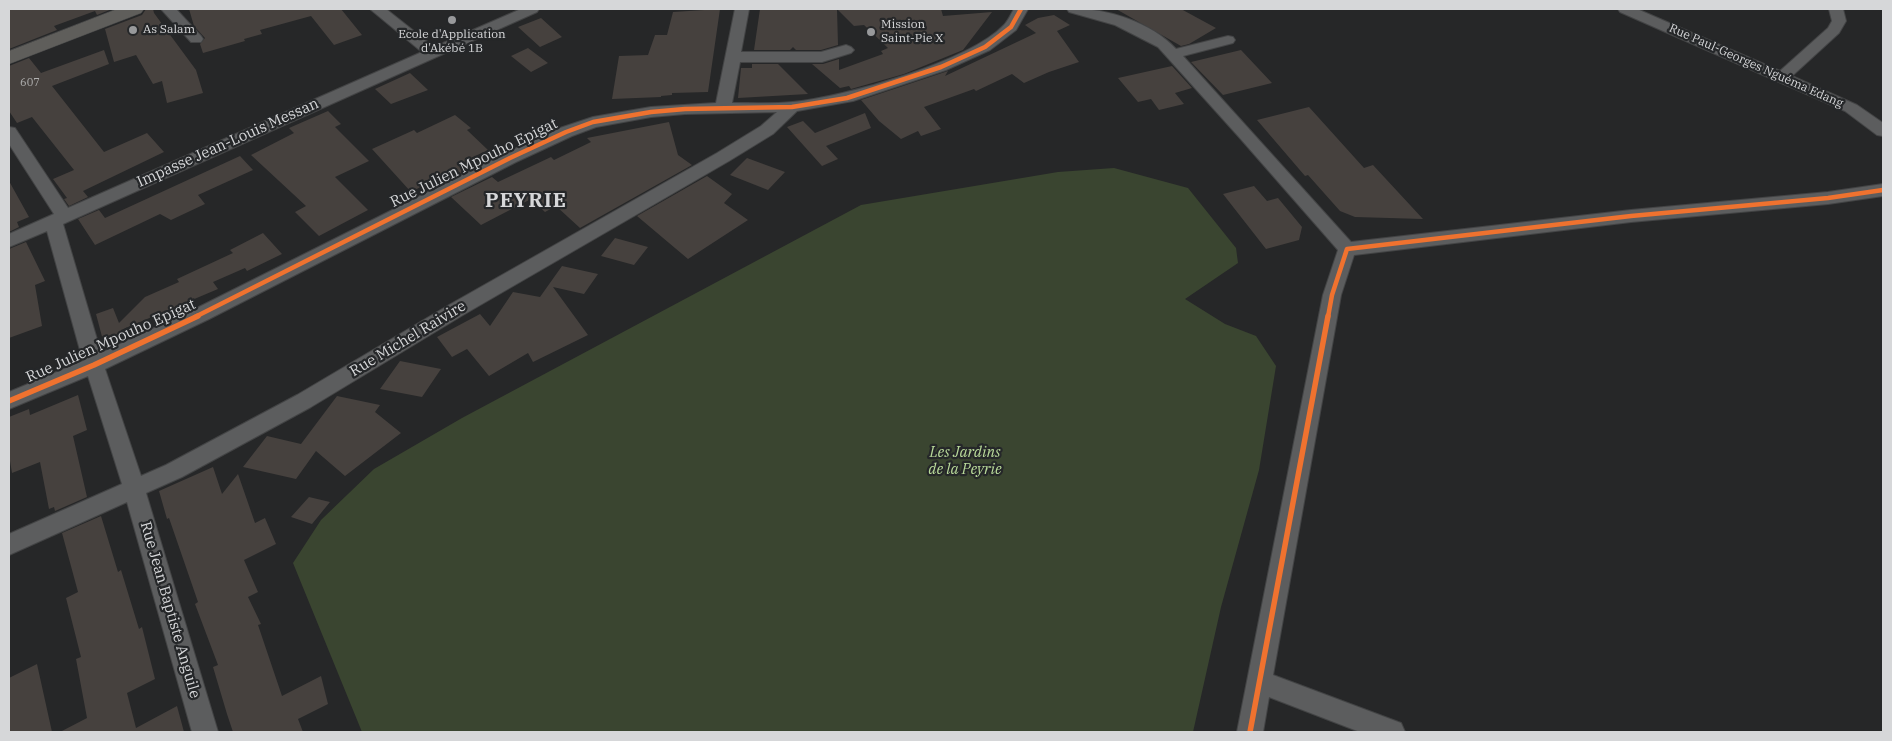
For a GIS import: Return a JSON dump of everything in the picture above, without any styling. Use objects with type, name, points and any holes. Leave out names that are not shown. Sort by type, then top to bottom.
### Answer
[{"type":"main road","points":[[9,58],[134,9]]},
{"type":"street","points":[[168,9],[196,39]]},
{"type":"street","points":[[377,9],[432,52]]},
{"type":"street","name":"Impasse Jean-Louis Messan","points":[[9,241],[532,9]]},
{"type":"street","points":[[724,108],[742,9]]},
{"type":"street","name":"Rue Julien Mpouho Epigat","points":[[9,401],[94,366],[510,158],[566,132],[593,122],[624,115],[685,109],[792,107],[863,93],[967,56],[998,39],[1011,27],[1021,9]]},
{"type":"street","points":[[1074,9],[1113,19],[1136,28],[1150,35],[1173,54],[1348,249]]},
{"type":"street","name":"Rue Paul-Georges Nguéma Edang","points":[[1624,9],[1851,108],[1883,131]]},
{"type":"street","points":[[1782,78],[1834,30],[1839,21],[1836,9]]},
{"type":"street","points":[[1173,54],[1228,40]]},
{"type":"street","points":[[734,57],[822,57],[846,50]]},
{"type":"street","name":"Rue Michel Raivire","points":[[9,545],[174,471],[304,401],[456,310],[723,157],[767,130],[792,107]]},
{"type":"street","name":"Rue Jean Baptiste Anguile","points":[[9,132],[59,218],[94,366],[134,488],[205,732]]},
{"type":"street","points":[[1348,249],[1473,233],[1828,198],[1883,190]]},
{"type":"street","points":[[1250,732],[1332,295],[1348,249]]},
{"type":"street","points":[[1260,682],[1392,732]]},
{"type":"green space","name":"Les Jardins de la Peyrie","points":[[1114,168],[1188,188],[1236,248],[1238,263],[1185,299],[1225,324],[1256,336],[1276,366],[1259,470],[1221,607],[1193,732],[362,732],[293,563],[321,520],[374,469],[462,418],[861,205],[1058,172]]},
{"type":"building","points":[[9,9],[112,9],[97,15],[95,11],[54,26],[57,30],[9,49]]},
{"type":"building","points":[[146,9],[153,9],[196,70],[203,93],[167,103],[162,81],[153,84],[136,55],[114,62],[105,29],[142,15]]},
{"type":"building","points":[[189,9],[341,9],[362,35],[334,45],[311,16],[260,30],[262,34],[244,39],[245,41],[203,53],[200,44],[205,38],[194,26]]},
{"type":"building","points":[[720,9],[708,92],[672,93],[672,95],[661,97],[612,99],[619,56],[648,55],[655,35],[667,35],[673,12]]},
{"type":"building","points":[[760,9],[837,9],[838,45],[821,50],[796,50],[793,47],[790,50],[754,50]]},
{"type":"building","points":[[837,9],[941,9],[943,16],[992,12],[963,50],[904,74],[851,89],[849,86],[840,88],[812,64],[823,64],[839,59],[839,70],[883,54],[881,51],[888,48],[864,25],[854,26]]},
{"type":"building","points":[[1116,9],[1181,9],[1216,28],[1189,44],[1181,46]]},
{"type":"building","points":[[1054,15],[1070,25],[1057,31],[1079,62],[1024,83],[1012,74],[976,91],[974,89],[924,107],[941,129],[921,136],[918,131],[901,139],[879,121],[861,100],[948,71],[945,76],[1036,33],[1025,25],[1038,18]]},
{"type":"building","points":[[541,18],[562,37],[540,47],[518,27]]},
{"type":"building","points":[[528,48],[548,63],[531,72],[511,56]]},
{"type":"building","points":[[104,50],[109,64],[52,86],[104,152],[147,133],[164,152],[83,191],[88,197],[69,206],[64,199],[67,198],[53,179],[74,170],[32,117],[17,123],[9,111],[9,66],[29,58],[41,73]]},
{"type":"building","points":[[1241,50],[1272,83],[1223,95],[1191,62]]},
{"type":"building","points":[[752,64],[778,64],[808,94],[738,98],[741,68],[752,68]]},
{"type":"building","points":[[1172,66],[1192,88],[1175,93],[1184,104],[1159,110],[1151,99],[1138,102],[1118,78]]},
{"type":"building","points":[[410,73],[428,90],[391,104],[375,89]]},
{"type":"building","points":[[1309,107],[1364,168],[1373,165],[1423,219],[1355,217],[1340,211],[1308,175],[1305,176],[1257,120]]},
{"type":"building","points":[[328,111],[341,124],[335,127],[369,161],[335,177],[368,210],[319,236],[295,212],[306,206],[251,155],[294,133],[289,128]]},
{"type":"building","points":[[865,113],[871,128],[826,146],[838,159],[822,166],[787,127],[803,121],[815,133]]},
{"type":"building","points":[[455,115],[471,128],[467,130],[488,150],[471,158],[479,165],[438,185],[434,180],[411,192],[372,149],[414,130],[417,133]]},
{"type":"building","points":[[669,122],[678,155],[692,165],[580,228],[556,206],[545,212],[531,199],[481,225],[451,197],[492,177],[498,182],[551,157],[554,160],[591,142],[587,138]]},
{"type":"building","points":[[240,156],[253,170],[198,195],[205,204],[171,220],[160,214],[95,245],[78,219],[99,210],[105,218]]},
{"type":"building","points":[[747,158],[785,172],[768,190],[730,175]]},
{"type":"building","points":[[707,176],[732,194],[724,203],[748,220],[688,259],[637,216]]},
{"type":"building","points":[[9,181],[29,217],[17,222],[19,227],[9,232]]},
{"type":"building","points":[[1254,186],[1267,201],[1278,198],[1302,227],[1299,240],[1266,249],[1223,194]]},
{"type":"building","points":[[263,233],[282,254],[247,271],[245,268],[213,282],[218,289],[121,330],[122,340],[105,348],[96,314],[113,308],[119,323],[145,297],[179,282],[177,279],[233,253],[230,250]]},
{"type":"building","points":[[615,238],[648,247],[634,265],[601,256]]},
{"type":"building","points":[[26,242],[45,281],[35,285],[42,326],[9,338],[9,249]]},
{"type":"building","points":[[562,266],[598,274],[584,294],[553,287],[588,335],[533,362],[528,353],[489,376],[467,349],[452,357],[437,337],[480,314],[490,326],[513,292],[540,297]]},
{"type":"building","points":[[400,361],[441,369],[422,397],[380,389]]},
{"type":"building","points":[[78,395],[87,430],[73,436],[87,497],[55,511],[54,507],[49,509],[40,462],[12,473],[9,455],[9,417],[29,409],[30,415]]},
{"type":"building","points":[[337,396],[380,405],[375,412],[401,433],[345,476],[316,451],[296,479],[243,467],[267,436],[301,444]]},
{"type":"building","points":[[213,467],[222,494],[238,474],[255,523],[265,518],[276,544],[244,560],[258,592],[248,597],[261,624],[258,625],[282,696],[321,676],[328,704],[298,719],[303,732],[233,732],[213,667],[218,665],[195,604],[198,602],[169,518],[167,519],[159,491]]},
{"type":"building","points":[[309,497],[330,502],[312,524],[291,517]]},
{"type":"building","points":[[101,516],[118,572],[121,570],[139,629],[142,627],[155,679],[127,693],[136,728],[177,706],[184,732],[60,732],[87,718],[76,659],[81,657],[66,598],[78,592],[62,533]]},
{"type":"building","points":[[37,664],[52,732],[9,732],[9,678]]},
{"type":"cycle path","points":[[9,401],[94,365],[202,314],[510,158],[566,132],[593,122],[651,112],[685,109],[792,107],[847,98],[941,67],[985,47],[1011,27],[1021,9]]},
{"type":"cycle path","points":[[1250,732],[1332,295],[1347,249],[1631,216],[1828,198],[1883,190]]},
{"type":"place","name":"Ecole d'Application d'Akébé 1B","points":[[452,20]]},
{"type":"place","name":"As Salam","points":[[133,30]]},
{"type":"place","name":"Mission Saint-Pie X","points":[[871,32]]},
{"type":"district","name":"PEYRIE","points":[[526,201]]}]
